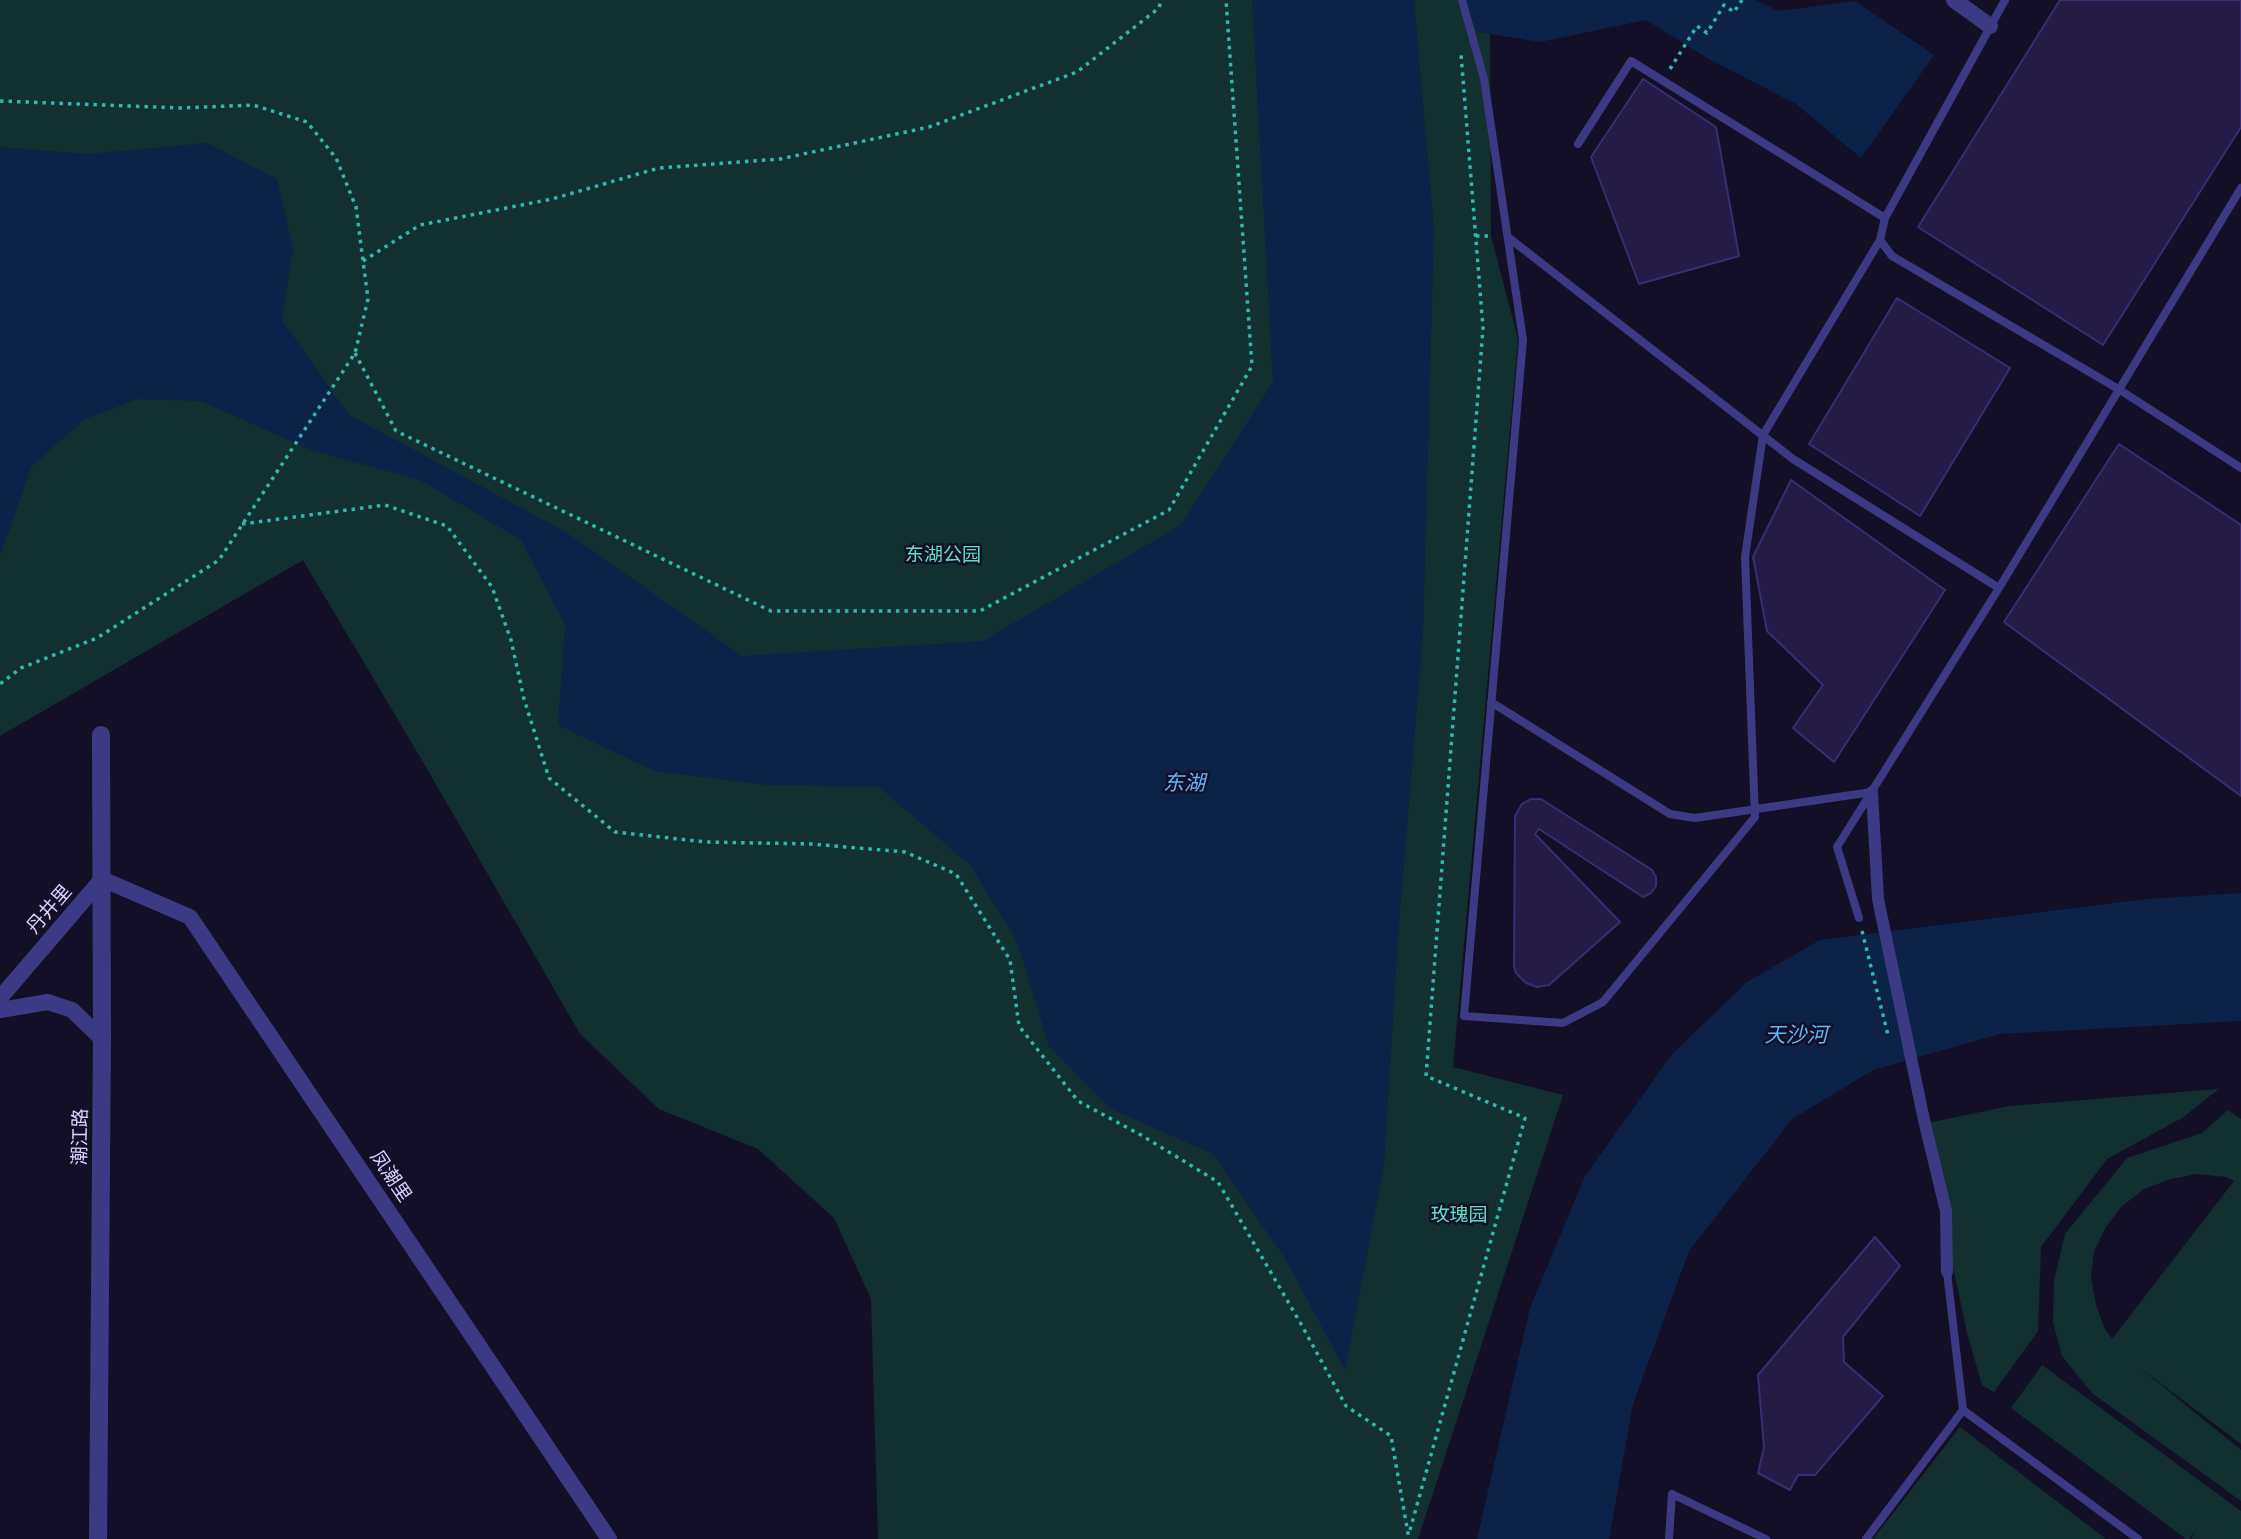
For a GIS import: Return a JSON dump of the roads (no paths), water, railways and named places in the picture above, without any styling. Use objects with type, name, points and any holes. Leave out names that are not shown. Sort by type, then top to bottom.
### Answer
[{"type":"street","points":[[1954,0],[1990,26]]},
{"type":"street","name":"潮江路","points":[[98,1539],[102,1039],[101,735]]},
{"type":"street","points":[[1872,792],[1878,899],[1924,1120],[1946,1211],[1947,1272]]},
{"type":"street","name":"丹井里","points":[[0,998],[102,880]]},
{"type":"street","name":"凤潮里","points":[[102,880],[190,917],[610,1539]]},
{"type":"street","points":[[0,1010],[48,1002],[72,1010],[102,1039]]},
{"type":"lane","points":[[1462,0],[1485,79],[1522,340],[1464,1016],[1563,1023],[1603,1002],[1755,817],[1745,557],[1763,435],[1880,240],[1885,218],[2005,0]]},
{"type":"lane","points":[[1578,144],[1631,61],[1885,218]]},
{"type":"lane","points":[[1859,918],[1837,847],[1999,588],[2241,188]]},
{"type":"lane","points":[[1509,238],[1793,459],[1999,588]]},
{"type":"lane","points":[[1880,240],[1892,256],[2120,390],[2241,468]]},
{"type":"lane","points":[[1491,702],[1670,814],[1695,818],[1872,792]]},
{"type":"lane","points":[[1867,1539],[1963,1410],[1947,1272]]},
{"type":"lane","points":[[1963,1410],[2137,1539]]},
{"type":"lane","points":[[1669,1539],[1672,1493],[1766,1539]]},
{"type":"water","name":"东湖","points":[[1252,0],[1414,0],[1434,229],[1423,634],[1398,937],[1384,1166],[1345,1370],[1286,1260],[1213,1154],[1109,1108],[1049,1046],[1017,942],[971,866],[879,787],[767,785],[654,771],[558,725],[565,625],[521,540],[420,480],[314,451],[201,401],[138,399],[85,419],[32,466],[0,556],[0,147],[88,154],[207,143],[277,179],[293,249],[282,320],[349,415],[566,532],[742,656],[983,641],[1181,525],[1273,382]]},
{"type":"water","points":[[1465,0],[1756,0],[1778,11],[1855,1],[1934,55],[1861,158],[1796,104],[1709,59],[1646,20],[1540,42],[1477,32]]},
{"type":"water","name":"天沙河","points":[[2241,893],[2241,1021],[2000,1034],[1873,1070],[1792,1119],[1689,1251],[1633,1404],[1609,1539],[1477,1539],[1530,1308],[1585,1176],[1672,1054],[1747,982],[1820,940],[2147,899]]},
{"type":"park label","name":"东湖公园","points":[[943,555]]},
{"type":"park label","name":"玫瑰园","points":[[1459,1215]]}]
